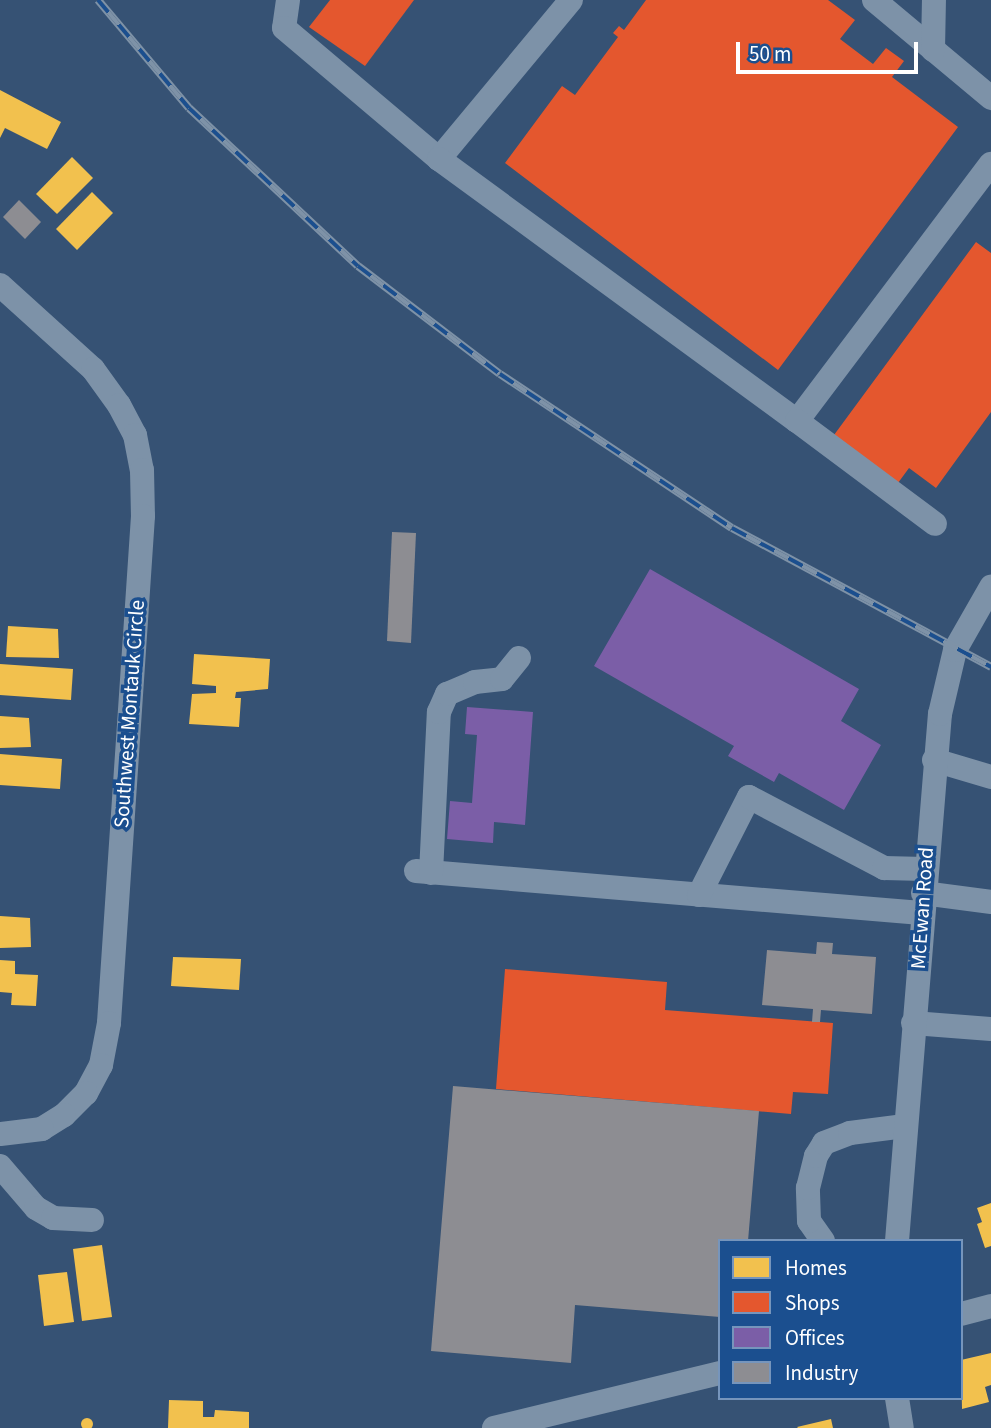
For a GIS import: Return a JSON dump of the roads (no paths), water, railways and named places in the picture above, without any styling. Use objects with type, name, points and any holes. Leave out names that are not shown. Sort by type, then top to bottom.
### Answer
[{"type":"street","points":[[288,0],[284,28],[439,159],[935,524]]},
{"type":"street","points":[[439,159],[571,0]]},
{"type":"street","points":[[874,0],[991,98]]},
{"type":"street","points":[[933,50],[934,0]]},
{"type":"street","points":[[797,421],[991,164]]},
{"type":"street","name":"Southwest Montauk Circle","points":[[0,285],[93,369],[119,405],[135,435],[142,470],[143,516],[109,1023],[100,1066],[86,1093],[64,1115],[42,1129],[0,1134]]},
{"type":"street","name":"McEwan Road","points":[[897,1239],[934,760],[956,650],[991,587]]},
{"type":"street","points":[[519,658],[502,679],[475,682],[447,694],[439,712],[424,872],[699,895],[923,892],[991,902]]},
{"type":"street","points":[[934,760],[991,777]]},
{"type":"street","points":[[699,895],[749,797],[884,868],[923,892]]},
{"type":"street","points":[[913,1023],[991,1029]]},
{"type":"street","points":[[822,1239],[808,1221],[808,1188],[816,1156],[824,1143],[850,1133],[905,1126]]},
{"type":"street","points":[[0,1166],[36,1208],[54,1218],[92,1220]]},
{"type":"street","points":[[963,1313],[991,1306]]},
{"type":"street","points":[[494,1428],[537,1423],[718,1374]]},
{"type":"street","points":[[897,1400],[902,1428]]},
{"type":"railway","points":[[98,0],[189,108],[358,266],[500,374],[732,528],[991,667]]}]
